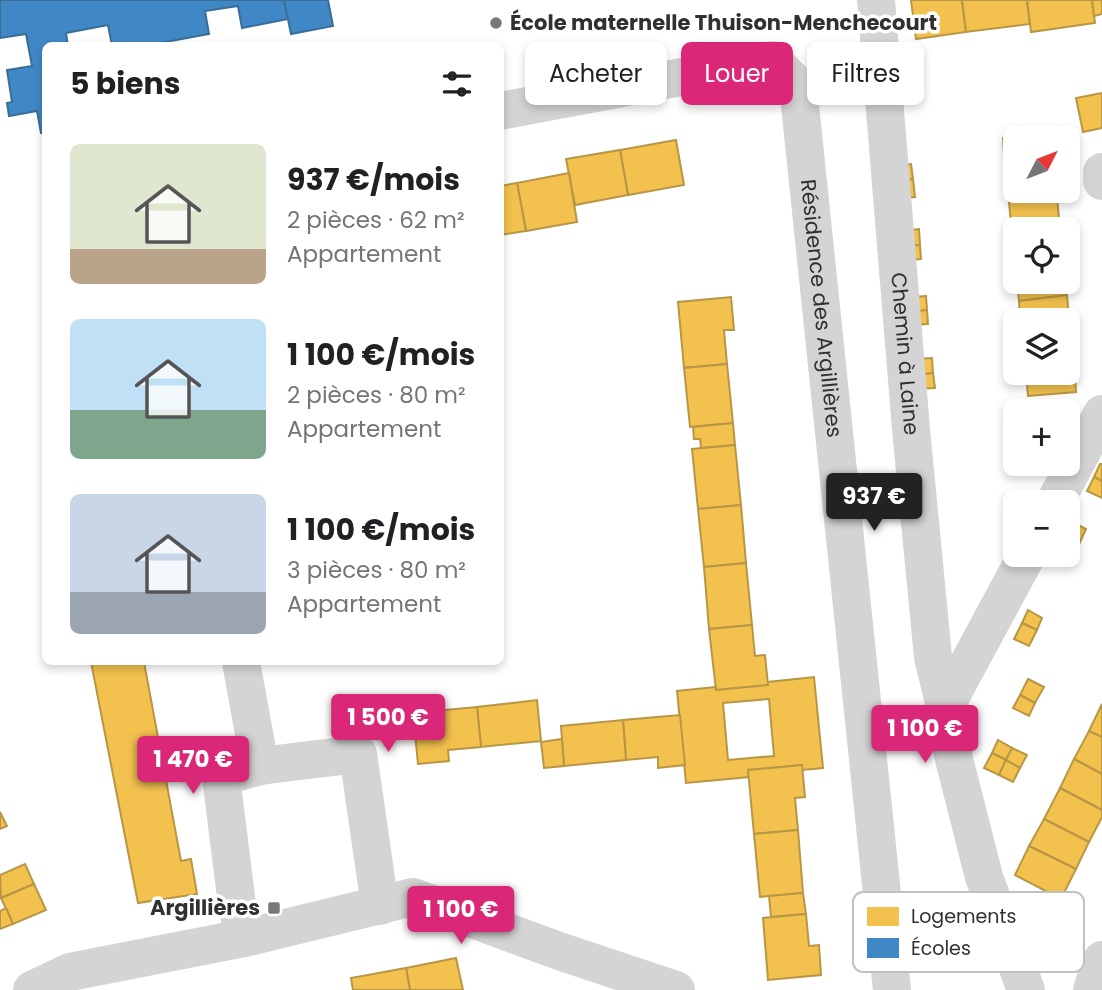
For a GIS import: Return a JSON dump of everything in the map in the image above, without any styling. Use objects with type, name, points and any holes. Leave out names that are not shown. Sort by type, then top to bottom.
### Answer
[{"type":"street","name":"Chemin à Laine","points":[[876,0],[911,429],[933,657],[954,759],[990,892]]},
{"type":"street","name":"Résidence des Argillières","points":[[504,110],[772,60],[798,86],[882,892]]},
{"type":"street","points":[[1102,172],[1102,181]]},
{"type":"street","points":[[1061,490],[1102,414]]},
{"type":"street","points":[[945,707],[1021,567]]},
{"type":"street","points":[[243,665],[260,765]]},
{"type":"street","points":[[244,938],[237,905],[221,777],[260,765],[358,754],[380,906]]},
{"type":"street","points":[[32,990],[70,972],[244,938],[413,897],[559,951],[676,990]]},
{"type":"street","points":[[1092,990],[1102,960]]},
{"type":"street","name":"Résidence des Argillières","points":[[890,972],[892,990]]},
{"type":"street","name":"Chemin à Laine","points":[[1019,972],[1026,990]]},
{"type":"building: Logements","points":[[911,0],[962,0],[966,32],[916,39]]},
{"type":"building: Logements","points":[[962,0],[1027,0],[1030,24],[966,32]]},
{"type":"building: Logements","points":[[1027,0],[1092,0],[1095,23],[1031,32]]},
{"type":"building: Logements","points":[[1092,0],[1102,0],[1102,14],[1094,16]]},
{"type":"building: Logements","points":[[1102,93],[1102,128],[1083,132],[1076,98]]},
{"type":"building: Logements","points":[[676,140],[684,185],[628,195],[620,150]]},
{"type":"building: Logements","points":[[620,150],[628,195],[575,205],[566,159]]},
{"type":"building: Logements","points":[[911,164],[913,179],[896,182],[894,166]]},
{"type":"building: Logements","points":[[569,173],[577,222],[526,231],[517,183]]},
{"type":"building: Logements","points":[[913,179],[915,197],[897,199],[896,182]]},
{"type":"building: Logements","points":[[517,183],[526,231],[504,234],[504,185]]},
{"type":"building: Logements","points":[[1009,203],[1058,203],[1059,217],[1010,217]]},
{"type":"building: Logements","points":[[919,229],[920,245],[903,246],[901,231]]},
{"type":"building: Logements","points":[[920,245],[921,259],[905,261],[903,246]]},
{"type":"building: Logements","points":[[1018,294],[1067,294],[1067,295],[1019,301]]},
{"type":"building: Logements","points":[[1067,295],[1068,308],[1019,308],[1019,301]]},
{"type":"building: Logements","points":[[926,296],[927,310],[911,312],[909,297]]},
{"type":"building: Logements","points":[[731,297],[734,330],[724,330],[727,364],[684,368],[678,302]]},
{"type":"building: Logements","points":[[927,310],[928,324],[911,325],[911,312]]},
{"type":"building: Logements","points":[[932,358],[933,373],[917,375],[916,359]]},
{"type":"building: Logements","points":[[727,364],[733,423],[690,427],[684,368]]},
{"type":"building: Logements","points":[[933,373],[935,388],[918,389],[917,375]]},
{"type":"building: Logements","points":[[1027,385],[1076,385],[1076,392],[1028,396]]},
{"type":"building: Logements","points":[[733,423],[735,445],[701,448],[700,439],[694,439],[693,427]]},
{"type":"building: Logements","points":[[735,445],[741,505],[698,509],[692,449]]},
{"type":"building: Logements","points":[[1102,464],[1102,481],[1094,477]]},
{"type":"building: Logements","points":[[1094,477],[1102,481],[1102,498],[1087,491]]},
{"type":"building: Logements","points":[[741,505],[746,563],[704,567],[698,509]]},
{"type":"building: Logements","points":[[1080,526],[1086,529],[1080,542]]},
{"type":"building: Logements","points":[[746,563],[752,625],[709,629],[704,567]]},
{"type":"building: Logements","points":[[1028,610],[1042,618],[1037,630],[1022,623]]},
{"type":"building: Logements","points":[[1022,623],[1037,630],[1029,646],[1014,639]]},
{"type":"building: Logements","points":[[752,625],[755,656],[765,655],[768,685],[716,690],[709,629]]},
{"type":"building: Logements","points":[[92,665],[145,665],[181,861],[191,859],[197,894],[138,903]]},
{"type":"building: Logements","points":[[814,677],[823,768],[802,770],[802,765],[748,770],[749,777],[686,783],[677,691],[768,685],[768,682]],"holes":[[[769,699],[774,756],[728,760],[723,703]]]},
{"type":"building: Logements","points":[[1028,679],[1044,687],[1035,703],[1020,695]]},
{"type":"building: Logements","points":[[1020,695],[1035,703],[1029,716],[1013,708]]},
{"type":"building: Logements","points":[[537,700],[541,741],[481,747],[477,707]]},
{"type":"building: Logements","points":[[1102,704],[1102,737],[1089,731]]},
{"type":"building: Logements","points":[[477,707],[481,747],[448,750],[449,761],[418,764],[413,713]]},
{"type":"building: Logements","points":[[680,715],[685,765],[658,768],[658,757],[626,760],[623,720]]},
{"type":"building: Logements","points":[[623,720],[626,760],[564,766],[561,726]]},
{"type":"building: Logements","points":[[1089,731],[1102,737],[1102,774],[1074,759]]},
{"type":"building: Logements","points":[[562,739],[564,766],[544,768],[541,742]]},
{"type":"building: Logements","points":[[998,740],[1012,748],[1006,760],[992,753]]},
{"type":"building: Logements","points":[[1012,748],[1027,755],[1020,768],[1006,760]]},
{"type":"building: Logements","points":[[992,753],[1006,760],[999,775],[984,768]]},
{"type":"building: Logements","points":[[1074,759],[1102,774],[1102,810],[1060,788]]},
{"type":"building: Logements","points":[[1006,760],[1020,768],[1013,782],[999,775]]},
{"type":"building: Logements","points":[[802,765],[805,797],[795,798],[798,830],[754,834],[748,770]]},
{"type":"building: Logements","points":[[1060,788],[1102,810],[1102,817],[1089,842],[1044,819]]},
{"type":"building: Logements","points":[[0,812],[7,826],[0,829]]},
{"type":"building: Logements","points":[[1044,819],[1089,842],[1076,869],[1029,846]]},
{"type":"building: Logements","points":[[798,830],[803,893],[760,897],[754,834]]},
{"type":"building: Logements","points":[[1029,846],[1076,869],[1064,892],[1048,892],[1015,875]]},
{"type":"building: Logements","points":[[25,864],[34,884],[1,898],[0,875]]},
{"type":"building: Logements","points":[[34,884],[46,910],[13,924],[1,898]]},
{"type":"building: Logements","points":[[803,893],[806,914],[771,917],[769,896]]},
{"type":"building: Logements","points":[[6,908],[13,924],[0,929],[0,911]]},
{"type":"building: Logements","points":[[806,914],[809,946],[819,945],[821,975],[768,980],[763,918]]},
{"type":"building: Logements","points":[[456,958],[463,990],[410,990],[406,968]]},
{"type":"building: Logements","points":[[406,968],[410,990],[353,990],[351,978]]},
{"type":"building: Écoles","points":[[0,0],[284,0],[288,19],[242,28],[238,6],[205,11],[209,34],[166,42],[111,42],[108,25],[66,33],[67,42],[42,42],[41,133],[37,111],[9,116],[7,103],[12,102],[7,70],[32,66],[26,34],[0,38]]},
{"type":"building: Écoles","points":[[284,0],[328,0],[333,26],[291,34]]},
{"type":"place","name":"École maternelle Thuison-Menchecourt","points":[[496,23]]},
{"type":"place","name":"Argillières","points":[[274,908]]}]
